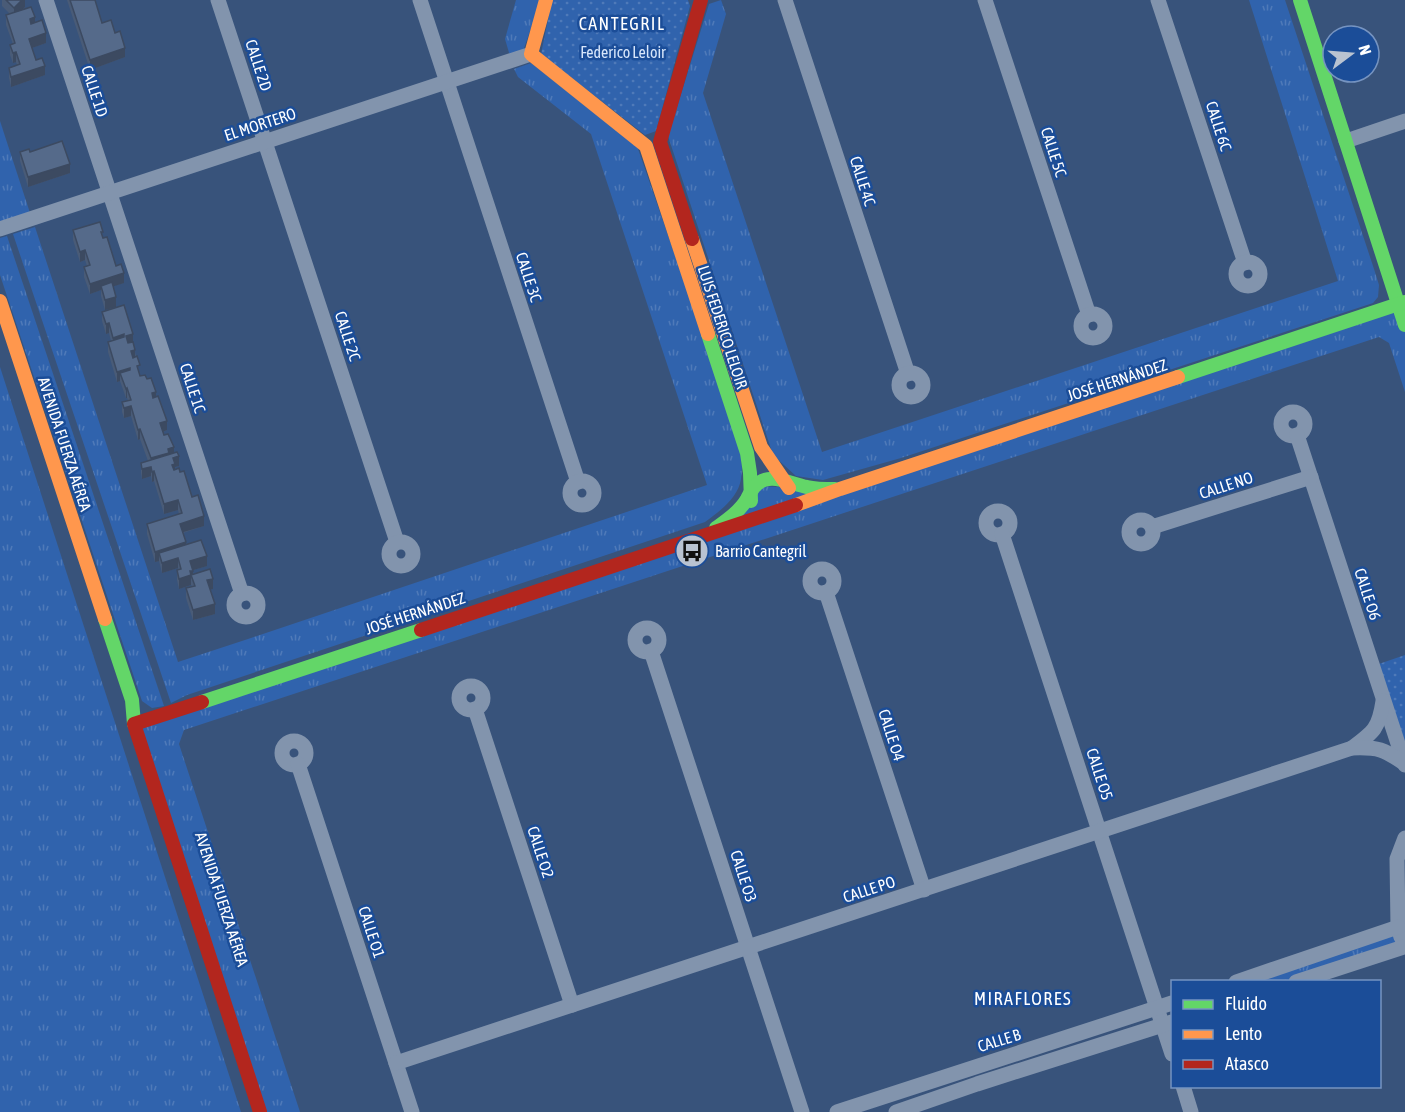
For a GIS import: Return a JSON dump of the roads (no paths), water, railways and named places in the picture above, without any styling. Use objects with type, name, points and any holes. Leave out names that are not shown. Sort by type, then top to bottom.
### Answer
[{"type":"main road","points":[[546,0],[531,54],[646,146],[660,142],[701,0]]},
{"type":"main road","points":[[1300,0],[1402,303],[1405,324]]},
{"type":"main road","name":"LUIS FEDERICO LELOIR","points":[[660,142],[761,447],[789,488],[791,499],[788,508]]},
{"type":"main road","name":"LUIS FEDERICO LELOIR","points":[[646,146],[747,453],[750,494]]},
{"type":"main road","name":"AVENIDA FUERZA AÉREA","points":[[0,301],[132,700],[144,725],[260,1112]]},
{"type":"main road","name":"JOSÉ HERNÁNDEZ","points":[[144,725],[821,498],[840,489],[1402,303]]},
{"type":"main road","name":"JOSÉ HERNÁNDEZ","points":[[706,535],[735,514],[760,481],[770,478],[805,487],[840,489]]},
{"type":"main road","points":[[750,494],[757,512],[765,516]]},
{"type":"main road","name":"AVENIDA FUERZA AÉREA","points":[[161,764],[273,1112]]},
{"type":"street","name":"CALLE 1D","points":[[46,0],[109,193]]},
{"type":"street","name":"CALLE 2D","points":[[218,0],[265,142]]},
{"type":"street","name":"CALLE 3C","points":[[420,0],[578,482]]},
{"type":"street","name":"CALLE 4C","points":[[785,0],[908,374]]},
{"type":"street","name":"CALLE 5C","points":[[985,0],[1089,315]]},
{"type":"street","name":"CALLE 6C","points":[[1158,0],[1245,263]]},
{"type":"street","name":"EL MORTERO","points":[[0,229],[531,54]]},
{"type":"street","points":[[1346,141],[1405,121]]},
{"type":"street","name":"CALLE 2C","points":[[265,142],[397,543]]},
{"type":"street","name":"CALLE 1C","points":[[109,193],[242,594]]},
{"type":"street","name":"CALLE O6","points":[[1297,435],[1405,764]]},
{"type":"street","name":"CALLE NO","points":[[1152,527],[1311,477]]},
{"type":"street","name":"CALLE O5","points":[[1002,534],[1157,1008],[1168,1023],[1171,1042]]},
{"type":"street","name":"CALLE O4","points":[[826,592],[924,890]]},
{"type":"street","name":"CALLE O3","points":[[651,651],[802,1112]]},
{"type":"street","name":"CALLE PO","points":[[1352,748],[1371,735],[1380,719],[1383,698]]},
{"type":"street","name":"CALLE O2","points":[[475,709],[572,1005]]},
{"type":"street","name":"CALLE PO","points":[[396,1064],[1352,748],[1372,747],[1390,753],[1405,764]]},
{"type":"street","name":"CALLE O1","points":[[298,764],[412,1112]]},
{"type":"street","points":[[1299,980],[1404,948],[1398,927],[1401,894],[1397,859],[1405,838]]},
{"type":"street","points":[[1239,980],[1398,927]]},
{"type":"street","name":"CALLE B","points":[[837,1112],[1171,1004]]},
{"type":"street","points":[[896,1112],[1168,1023]]},
{"type":"street","points":[[1184,1088],[1191,1112]]},
{"type":"place","name":"Barrio Cantegril","points":[[692,551]]},
{"type":"district","name":"CANTEGRIL","points":[[622,24]]},
{"type":"district","name":"MIRAFLORES","points":[[1023,999]]},
{"type":"park label","name":"Federico Leloir","points":[[623,52]]}]
